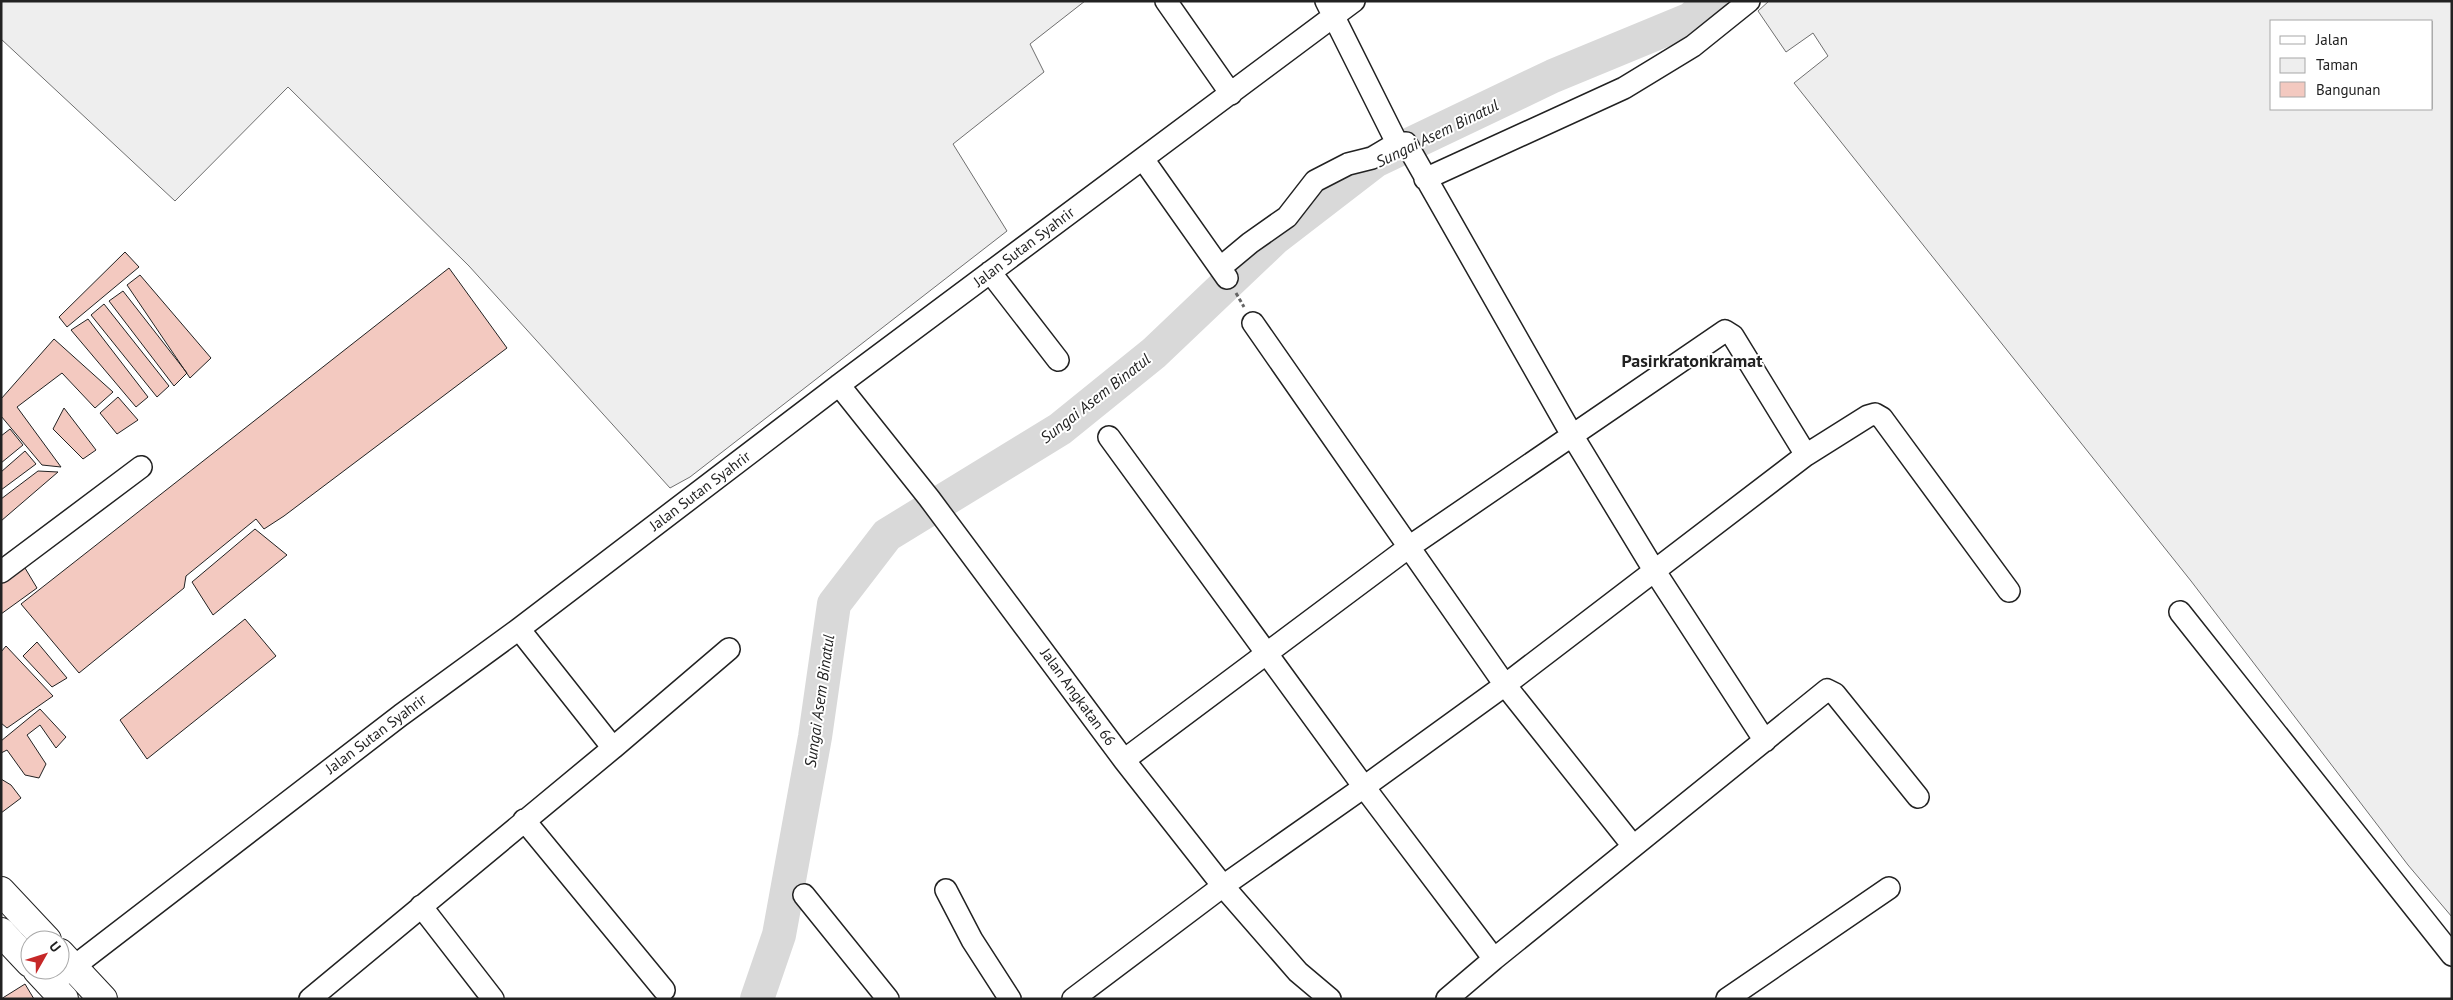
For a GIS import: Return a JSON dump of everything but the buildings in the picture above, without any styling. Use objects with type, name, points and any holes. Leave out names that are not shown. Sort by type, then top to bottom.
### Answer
[{"type":"highway","points":[[1,891],[38,930]]},
{"type":"highway","points":[[1,932],[20,952]]},
{"type":"highway","points":[[70,964],[103,999]]},
{"type":"street","points":[[1166,1],[1231,94]]},
{"type":"street","name":"Jalan Sutan Syahrir","points":[[70,957],[519,629],[839,385],[1231,94],[1330,9],[1354,1]]},
{"type":"street","points":[[1424,178],[1624,88],[1693,46],[1749,1]]},
{"type":"street","points":[[1330,9],[1401,143],[1424,178],[1572,435],[1654,570],[1765,741]]},
{"type":"street","points":[[1143,159],[1224,273],[1250,243],[1287,217],[1315,182],[1348,164],[1372,158],[1401,143]]},
{"type":"street","points":[[990,272],[1058,360]]},
{"type":"street","points":[[1253,323],[1505,685],[1633,846]]},
{"type":"street","points":[[1124,760],[1409,547],[1720,334],[1727,331],[1733,336],[1806,455]]},
{"type":"street","name":"Jalan Angkatan 66","points":[[839,385],[929,498],[1124,760],[1223,886],[1298,972],[1330,999]]},
{"type":"street","points":[[1072,999],[1223,886],[1505,685],[1806,455],[1868,416],[1879,415],[2009,591]]},
{"type":"street","points":[[1109,437],[1364,787],[1494,959]]},
{"type":"street","points":[[1,572],[141,467]]},
{"type":"street","points":[[2180,612],[2452,955]]},
{"type":"street","points":[[519,629],[613,748]]},
{"type":"street","points":[[310,999],[613,748],[729,649]]},
{"type":"street","points":[[1447,999],[1633,846],[1829,690],[1835,694],[1918,797]]},
{"type":"street","points":[[524,820],[664,990]]},
{"type":"street","points":[[1727,999],[1889,888]]},
{"type":"street","points":[[946,890],[972,940],[1010,999]]},
{"type":"street","points":[[804,895],[888,999]]},
{"type":"street","points":[[421,906],[493,999]]},
{"type":"path","points":[[1224,273],[1253,323]]},
{"type":"green space","points":[[1,1],[1085,1],[1030,44],[1044,72],[953,144],[1007,231],[690,477],[670,488],[469,266],[288,87],[175,201],[1,39]]},
{"type":"green space","points":[[1769,1],[2452,1],[2452,917],[2408,865],[2191,581],[1794,83],[1828,56],[1813,33],[1786,52],[1758,11]]},
{"type":"waterway","name":"Sungai Asem Binatul","points":[[757,999],[779,935],[815,737],[834,604],[887,535],[1060,429],[1154,353],[1275,238],[1375,161],[1553,76],[1691,19],[1710,1]]},
{"type":"district","name":"Pasirkratonkramat","points":[[1692,361]]}]
